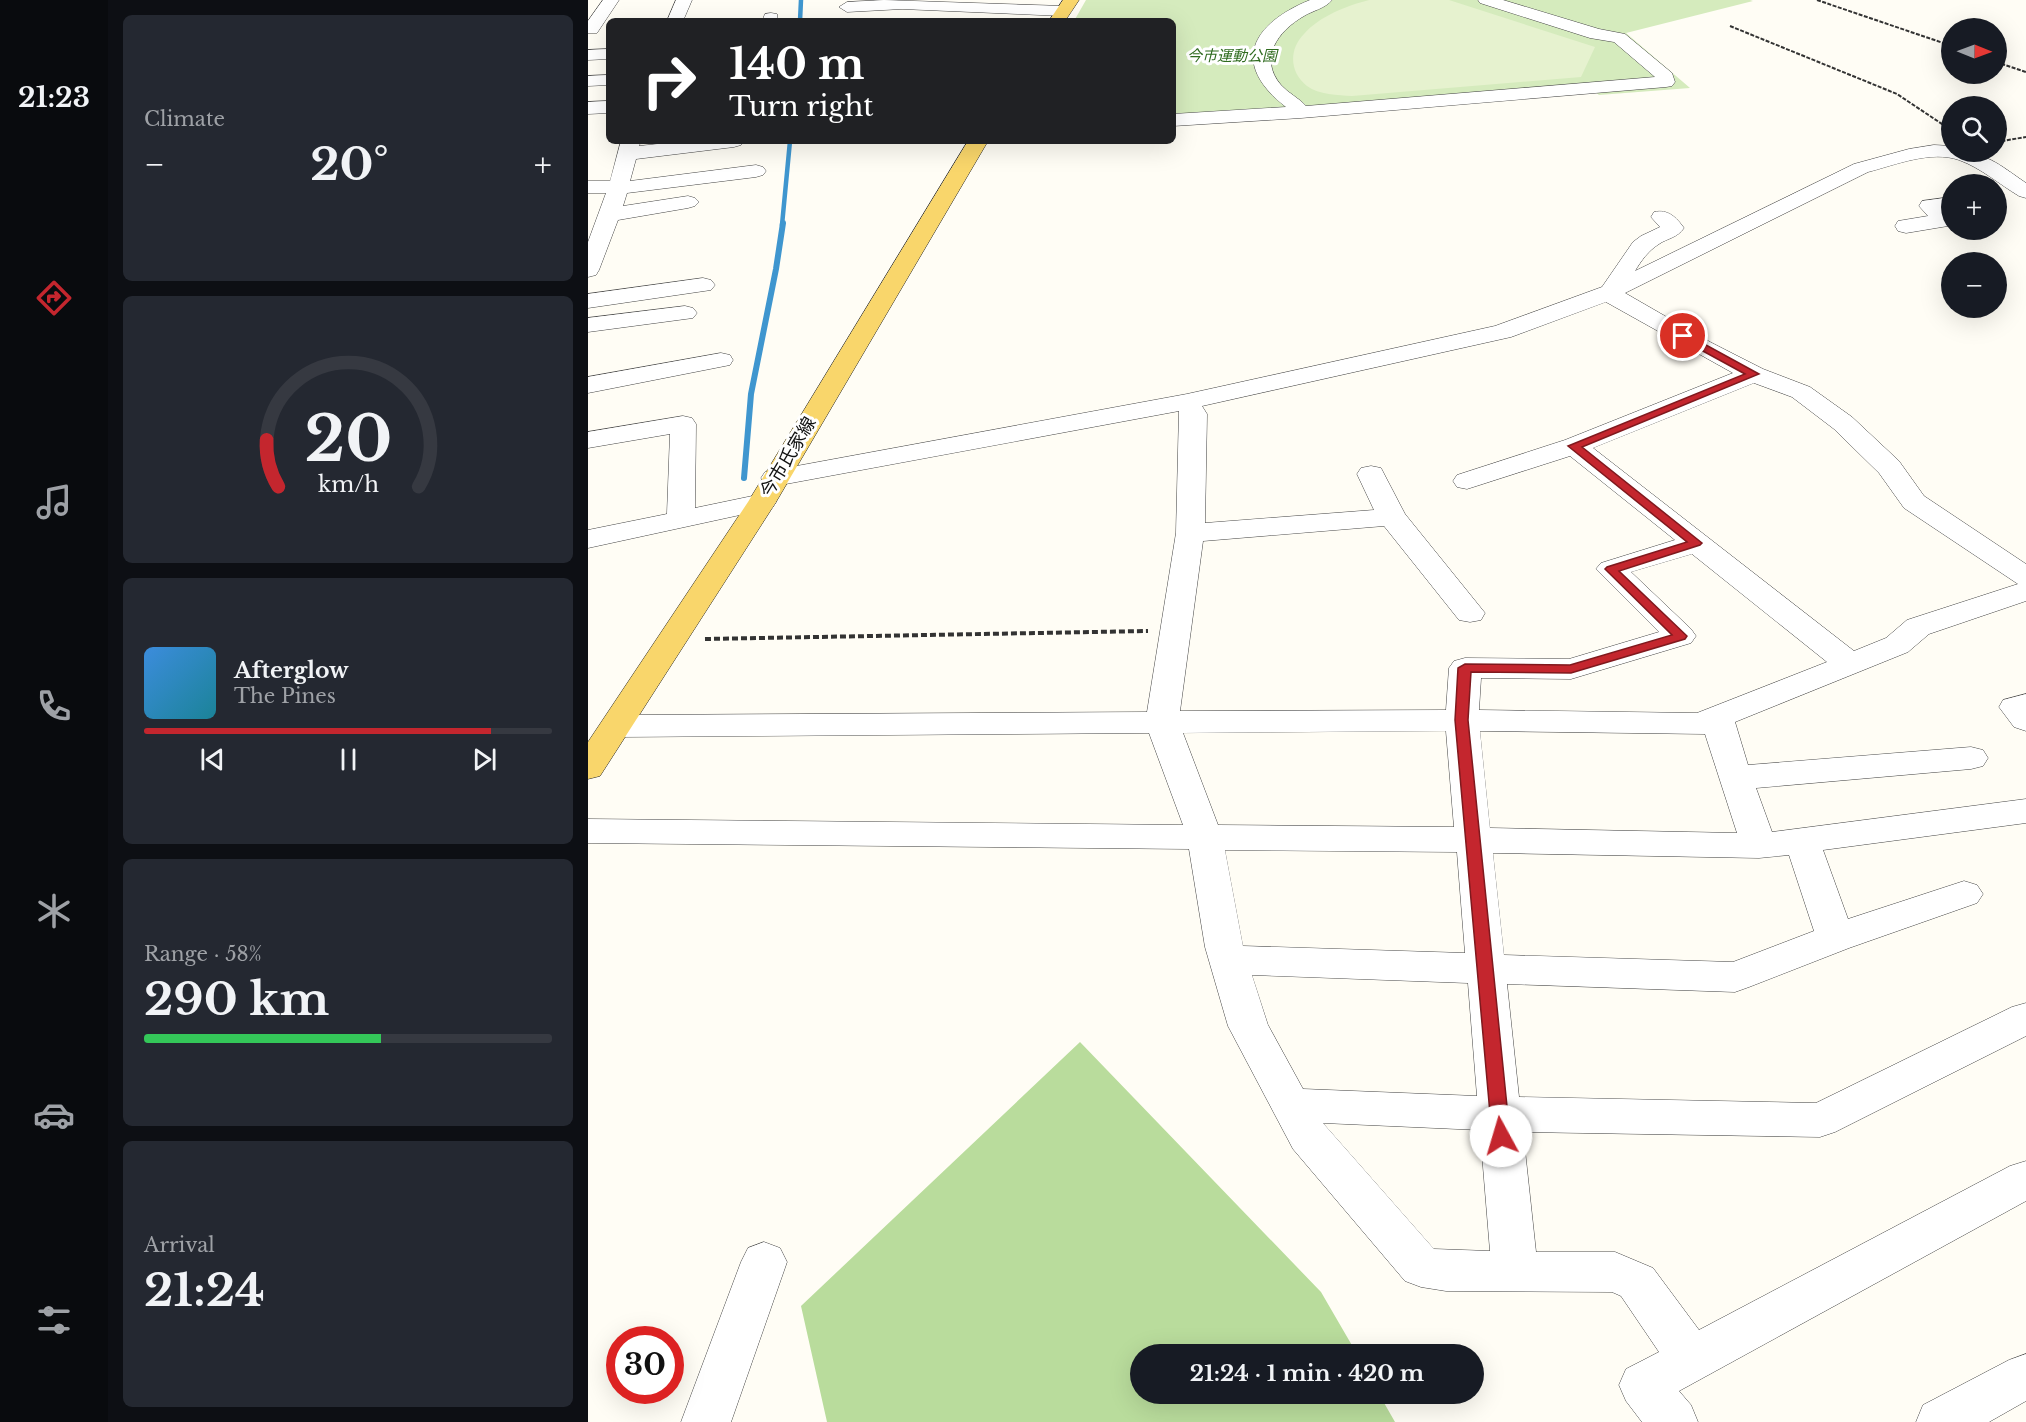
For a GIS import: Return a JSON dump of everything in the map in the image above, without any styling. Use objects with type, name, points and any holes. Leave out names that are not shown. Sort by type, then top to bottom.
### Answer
[{"type":"main road","name":"今市氏家線","points":[[588,768],[768,490],[976,144]]},
{"type":"street","points":[[590,29],[611,0]]},
{"type":"street","points":[[676,18],[684,0]]},
{"type":"street","points":[[1301,112],[1296,105],[1274,88],[1261,65],[1260,55],[1273,30],[1298,5],[1324,0]]},
{"type":"street","points":[[1176,120],[1662,84],[1667,79],[1619,38],[1596,34],[1486,0]]},
{"type":"street","points":[[846,9],[904,2],[1064,11]]},
{"type":"street","points":[[590,29],[606,28]]},
{"type":"street","points":[[588,55],[606,54]]},
{"type":"street","points":[[588,81],[606,80]]},
{"type":"street","points":[[588,108],[606,107]]},
{"type":"street","points":[[588,126],[606,125]]},
{"type":"street","points":[[588,168],[718,144]]},
{"type":"street","points":[[588,539],[681,520],[768,490],[1491,335],[1527,324],[1608,293],[1861,168],[1903,156],[1956,152],[1977,162],[2026,193]]},
{"type":"street","points":[[625,162],[633,187],[756,171]]},
{"type":"street","points":[[588,187],[625,162]]},
{"type":"street","points":[[588,270],[599,229],[625,162]]},
{"type":"street","points":[[2007,196],[2026,193]]},
{"type":"street","points":[[599,229],[693,201]]},
{"type":"street","points":[[1941,204],[1930,206],[1941,217]]},
{"type":"street","points":[[1608,293],[1637,250],[1650,237],[1671,231],[1673,228],[1662,217]]},
{"type":"street","points":[[1906,226],[1941,220]]},
{"type":"street","points":[[588,301],[703,285]]},
{"type":"street","points":[[1608,293],[1701,347],[1754,374],[1801,392],[1834,417],[1889,467],[1914,502],[2026,577]]},
{"type":"street","points":[[588,325],[685,313]]},
{"type":"street","points":[[588,385],[721,360]]},
{"type":"street","points":[[1467,481],[1574,446],[1754,374]]},
{"type":"street","points":[[1187,402],[1194,414],[1190,533],[1162,722],[1205,837],[1228,960],[1248,1026],[1308,1137],[1421,1267],[1446,1271],[1615,1272],[1637,1282],[1691,1358]]},
{"type":"street","points":[[588,440],[683,424],[681,520]]},
{"type":"street","points":[[1574,446],[1851,664]]},
{"type":"street","points":[[1371,474],[1392,517],[1470,613]]},
{"type":"street","points":[[1190,533],[1392,517]]},
{"type":"street","points":[[1515,1272],[1461,720],[1465,668],[1571,669],[1680,636],[1611,569],[1696,543]]},
{"type":"street","points":[[617,726],[1461,720],[1701,724],[1897,645],[1918,627],[2026,591]]},
{"type":"street","points":[[2026,704],[2015,707],[2026,720]]},
{"type":"street","points":[[1717,718],[1759,846]]},
{"type":"street","points":[[1735,778],[1971,758]]},
{"type":"street","points":[[588,831],[1473,840],[1759,846],[2026,811]]},
{"type":"street","points":[[1802,840],[1835,938]]},
{"type":"street","points":[[1228,960],[1735,977],[1835,938],[1964,894]]},
{"type":"street","points":[[1291,1105],[1499,1114],[1820,1120],[2026,1018]]},
{"type":"street","points":[[1673,1422],[1643,1384],[2026,1179]]},
{"type":"street","points":[[706,1422],[764,1262]]},
{"type":"street","points":[[1941,1422],[2026,1376]]},
{"type":"path","points":[[1817,0],[1941,42]]},
{"type":"path","points":[[1730,26],[1897,94],[1941,124]]},
{"type":"path","points":[[2007,66],[2026,72]]},
{"type":"path","points":[[2007,141],[2026,138]]},
{"type":"path","points":[[672,640],[1175,630]]},
{"type":"green space","name":"今市運動公園","points":[[1086,0],[1753,1],[1626,33],[1690,88],[1599,95],[1594,91],[1176,115],[1176,18],[1076,18]]},
{"type":"green space","points":[[1369,0],[1449,0],[1595,47],[1581,77],[1352,96],[1323,93],[1307,86],[1294,67],[1294,53],[1299,40],[1310,28],[1326,17]]},
{"type":"green space","points":[[1080,1042],[1321,1292],[1351,1344],[1130,1344],[1130,1404],[1385,1404],[1395,1422],[827,1422],[801,1306]]},
{"type":"waterway","points":[[800,18],[801,0]]},
{"type":"waterway","points":[[782,225],[790,144]]},
{"type":"waterway","points":[[744,478],[751,394],[783,223]]},
{"type":"route","points":[[1501,1136],[1461,720],[1465,668],[1571,669],[1680,636],[1611,569],[1696,543],[1574,446],[1754,374],[1683,336]]}]
